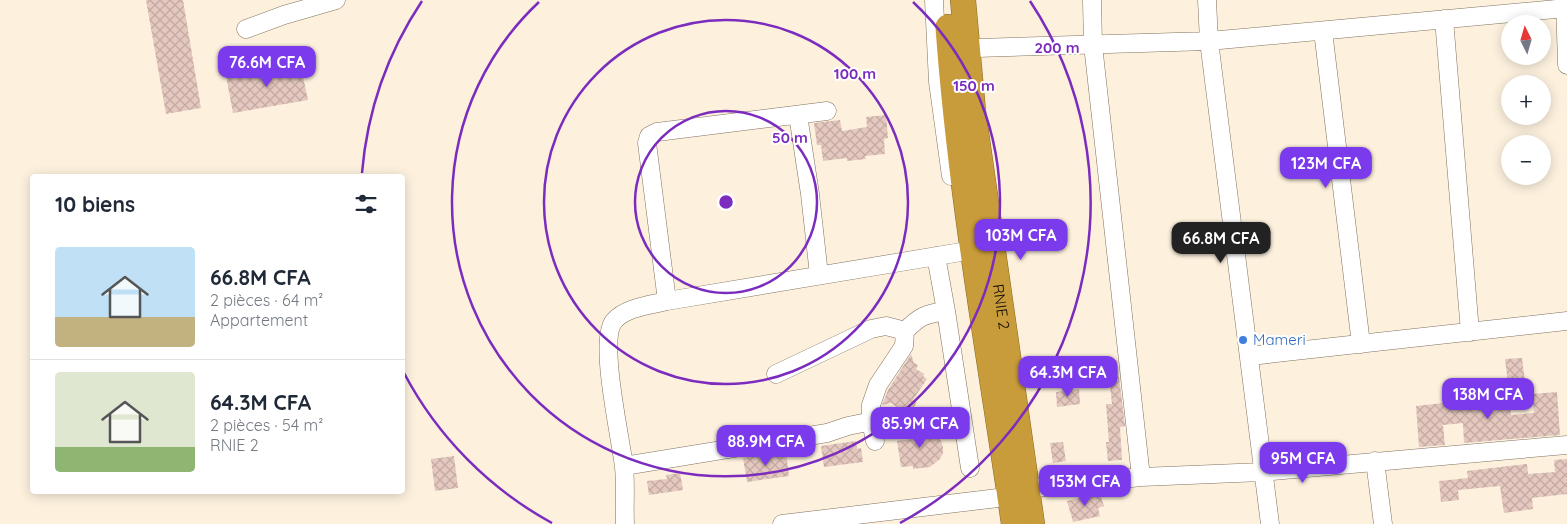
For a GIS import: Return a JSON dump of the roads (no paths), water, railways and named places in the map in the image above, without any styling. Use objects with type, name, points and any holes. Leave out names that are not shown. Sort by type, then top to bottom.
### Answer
[{"type":"highway","name":"RNIE 2","points":[[946,0],[952,80],[973,250],[1014,524]]},
{"type":"highway","name":"RNIE 2","points":[[963,0],[973,111],[1032,524]]},
{"type":"street","points":[[246,29],[284,15],[336,0]]},
{"type":"street","points":[[934,0],[938,82],[961,252],[1002,524]]},
{"type":"street","points":[[975,0],[980,80],[1041,524]]},
{"type":"street","points":[[1092,0],[1094,45],[1141,477]]},
{"type":"street","points":[[1207,0],[1209,41],[1270,524]]},
{"type":"street","points":[[977,48],[1209,41],[1566,6],[1567,65]]},
{"type":"street","points":[[1444,19],[1470,332]]},
{"type":"street","points":[[1323,31],[1361,344]]},
{"type":"street","points":[[667,301],[647,143],[649,136],[657,132],[798,115],[827,109]]},
{"type":"street","points":[[798,115],[810,194],[819,275]]},
{"type":"street","points":[[625,524],[624,466],[619,440],[608,340],[614,321],[628,311],[667,301],[961,252]]},
{"type":"street","points":[[936,256],[970,468]]},
{"type":"street","points":[[874,441],[879,420],[871,405],[873,397],[878,385],[904,346],[905,331],[919,317],[928,313],[946,310]]},
{"type":"street","points":[[1250,356],[1567,321]]},
{"type":"street","points":[[776,374],[871,329],[886,326],[905,331]]},
{"type":"street","points":[[624,466],[827,433],[879,420]]},
{"type":"street","points":[[1036,488],[1141,477],[1262,472],[1567,445]]},
{"type":"street","points":[[1375,462],[1383,524]]},
{"type":"street","points":[[782,524],[998,498]]},
{"type":"place","name":"Mameri","points":[[1243,340]]}]
